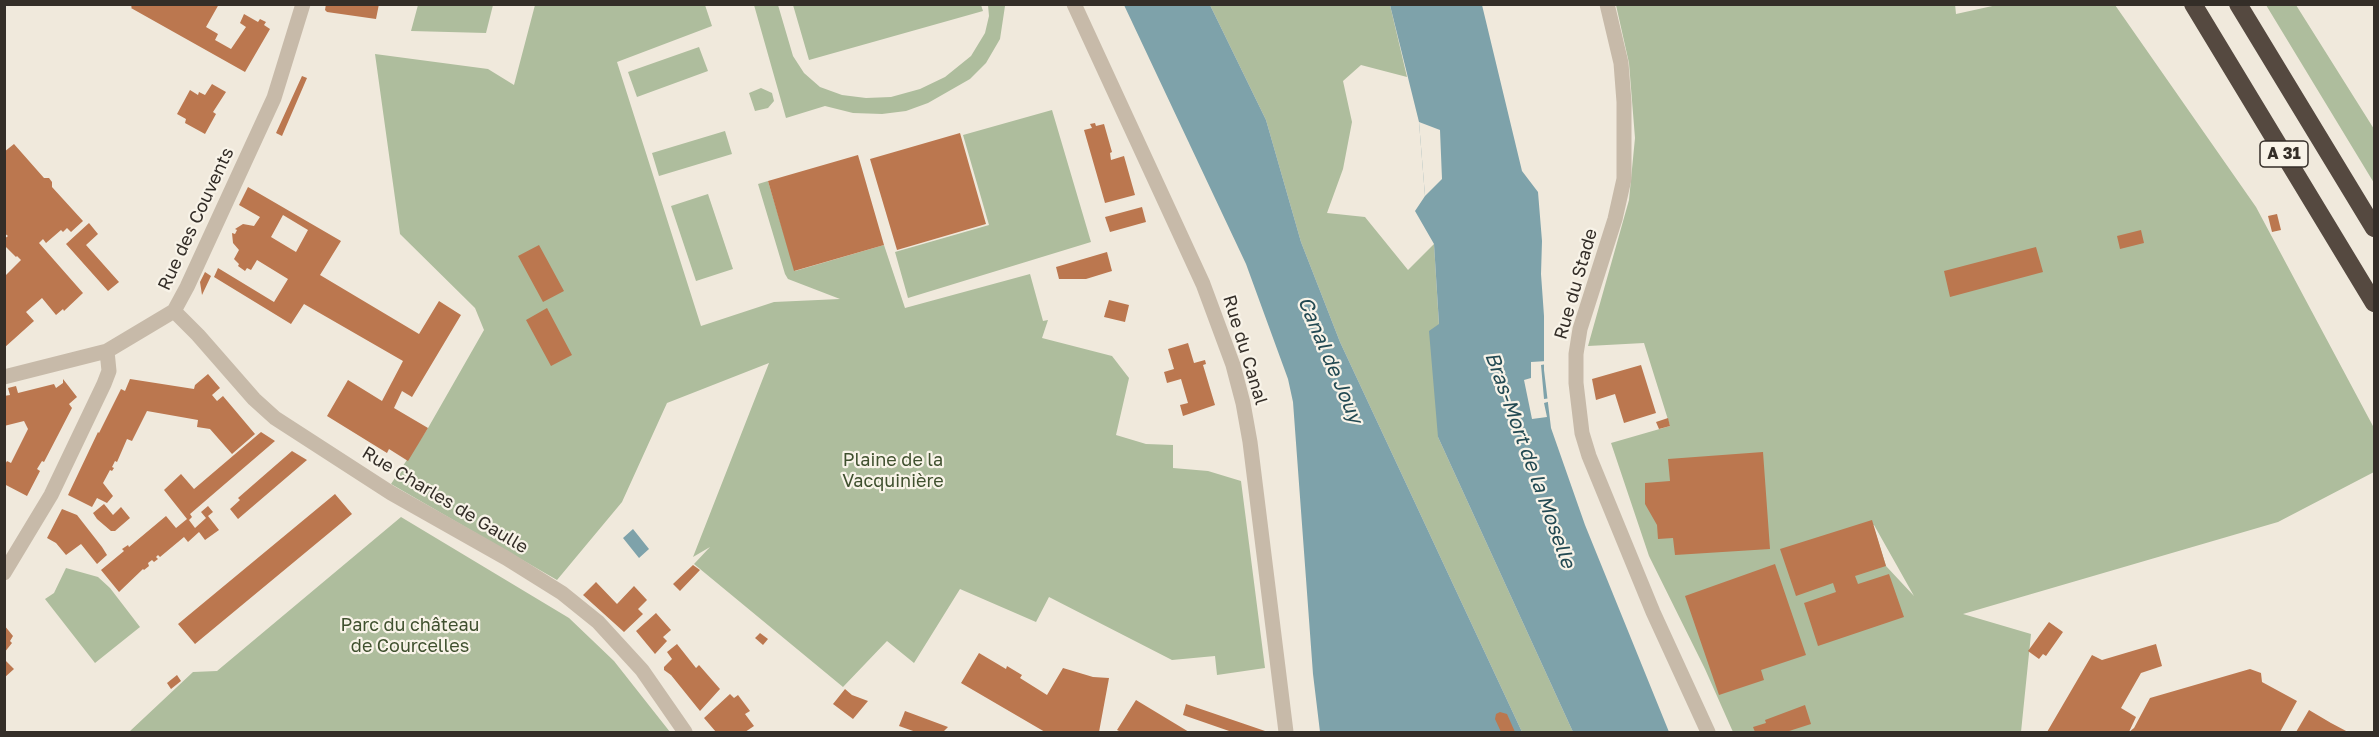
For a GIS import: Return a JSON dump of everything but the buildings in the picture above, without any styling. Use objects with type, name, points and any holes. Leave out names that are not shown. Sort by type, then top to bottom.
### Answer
[{"type":"highway","name":"A 31","points":[[2193,4],[2374,303]]},
{"type":"highway","name":"A 31","points":[[2238,4],[2374,228]]},
{"type":"street","name":"Rue des Couvents","points":[[4,376],[107,351],[174,311],[274,98],[303,4]]},
{"type":"street","name":"Rue du Canal","points":[[1074,4],[1199,273],[1233,365],[1250,442],[1286,732]]},
{"type":"street","name":"Rue du Stade","points":[[1607,4],[1621,63],[1624,102],[1624,180],[1615,219],[1580,329],[1576,354],[1576,383],[1582,433],[1589,456],[1653,612],[1708,732]]},
{"type":"street","name":"Rue Charles de Gaulle","points":[[174,311],[254,399],[275,418],[391,493],[562,593],[598,622],[642,669],[684,732]]},
{"type":"street","points":[[4,573],[51,495],[104,384],[109,371],[107,351]]},
{"type":"green space","points":[[418,4],[493,5],[486,33],[411,31]]},
{"type":"green space","points":[[1955,4],[1956,14],[1997,5],[2115,5],[2256,207],[2374,428],[2374,472],[2278,522],[1963,614],[2031,634],[2021,732],[1733,732],[1705,669],[1649,556],[1611,443],[1670,426],[1644,343],[1588,346],[1629,200],[1635,138],[1629,63],[1616,5]],"holes":[[[1874,525],[1914,596],[1886,566]]]},
{"type":"green space","name":"Plaine de la Vacquinière","points":[[535,5],[705,5],[712,26],[617,62],[701,326],[774,302],[840,299],[788,279],[758,184],[768,181],[795,271],[884,245],[905,308],[1030,274],[1043,321],[1048,320],[1042,338],[1112,356],[1129,378],[1116,435],[1146,444],[1173,445],[1173,468],[1208,471],[1241,481],[1265,668],[1217,675],[1215,656],[1172,660],[1049,597],[1036,622],[960,589],[914,663],[887,641],[843,687],[694,564],[710,547],[693,557],[769,363],[667,403],[622,502],[557,580],[391,484],[428,428],[484,330],[475,308],[400,234],[375,54],[488,69],[514,85]]},
{"type":"green space","points":[[754,5],[778,5],[793,56],[804,73],[820,87],[842,95],[866,98],[891,97],[920,89],[945,77],[971,56],[985,33],[989,16],[988,5],[1005,6],[1000,39],[986,63],[970,79],[928,103],[906,111],[882,114],[853,113],[825,106],[786,118]]},
{"type":"green space","points":[[793,5],[981,5],[983,11],[809,60]]},
{"type":"green space","points":[[1210,5],[1390,5],[1407,77],[1361,65],[1343,81],[1352,122],[1343,169],[1327,213],[1365,217],[1408,270],[1434,244],[1439,325],[1438,437],[1573,732],[1522,732],[1340,342],[1301,242],[1266,120]]},
{"type":"green space","points":[[2266,5],[2296,5],[2374,129],[2374,183]]},
{"type":"green space","points":[[699,47],[708,71],[637,97],[628,72]]},
{"type":"green space","points":[[761,88],[772,93],[774,101],[768,108],[755,111],[749,93]]},
{"type":"green space","points":[[1052,110],[1091,242],[908,298],[895,252],[989,225],[963,135]]},
{"type":"green space","points":[[725,131],[732,154],[659,176],[652,153]]},
{"type":"green space","points":[[708,194],[733,269],[696,281],[671,206]]},
{"type":"green space","name":"Parc du château de Courcelles","points":[[401,517],[569,618],[614,661],[670,732],[129,732],[193,672],[217,671]]},
{"type":"green space","points":[[66,568],[98,577],[110,588],[140,627],[95,663],[45,599],[54,593]]},
{"type":"water","name":"Canal de Jouy","points":[[1124,5],[1210,5],[1266,120],[1301,242],[1340,342],[1522,732],[1320,732],[1313,674],[1293,402],[1288,379],[1246,264]]},
{"type":"water","name":"Bras-Mort de la Moselle","points":[[1390,5],[1482,5],[1522,171],[1538,192],[1542,241],[1544,370],[1551,428],[1585,525],[1669,732],[1573,732],[1438,437],[1429,331],[1439,324],[1434,244],[1415,211],[1425,196],[1419,122]]},
{"type":"water","points":[[633,529],[649,549],[639,558],[623,538]]},
{"type":"pier","points":[[1419,122],[1440,130],[1442,179],[1425,196]]},
{"type":"pier","points":[[1547,361],[1547,364],[1541,365],[1544,399],[1551,398],[1551,401],[1544,403],[1547,417],[1532,419],[1524,380],[1531,378],[1531,362]]}]
